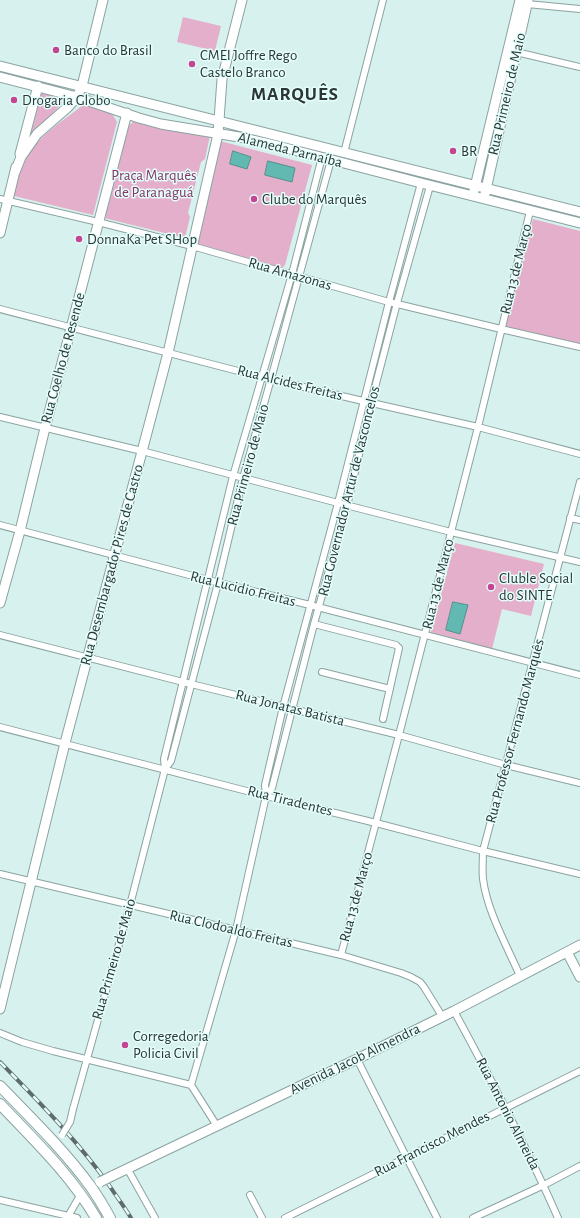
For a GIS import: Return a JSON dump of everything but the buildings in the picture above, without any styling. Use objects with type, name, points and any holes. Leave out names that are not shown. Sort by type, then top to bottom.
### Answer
[{"type":"main road","points":[[0,233],[4,200],[21,157],[37,134],[68,107],[77,97],[82,86],[103,0]]},
{"type":"main road","points":[[219,121],[222,79],[242,0]]},
{"type":"main road","name":"Rua Primeiro de Maio","points":[[484,199],[516,52],[525,1]]},
{"type":"main road","name":"Rua Primeiro de Maio","points":[[473,196],[525,1]]},
{"type":"main road","name":"Alameda Parnaíba","points":[[0,66],[580,212]]},
{"type":"main road","name":"Alameda Parnaíba","points":[[0,77],[77,97],[161,124],[282,147],[580,223]]},
{"type":"main road","points":[[15,172],[38,86]]},
{"type":"main road","name":"Rua Coelho de Resende","points":[[0,603],[20,531],[45,428],[127,113]]},
{"type":"main road","name":"Rua Desembargador Pires de Castro","points":[[0,1009],[65,743],[168,353],[218,134],[219,121]]},
{"type":"main road","name":"Avenida Jacob Almendra","points":[[91,1187],[127,1168],[357,1059],[454,1011],[580,945]]},
{"type":"main road","points":[[567,952],[580,977]]},
{"type":"main road","points":[[0,1086],[79,1171],[91,1187],[110,1218]]},
{"type":"main road","points":[[0,1104],[81,1194],[96,1218]]},
{"type":"main road","points":[[81,1194],[91,1187]]},
{"type":"street","points":[[344,153],[383,0]]},
{"type":"street","points":[[525,1],[580,9]]},
{"type":"street","points":[[516,52],[580,67]]},
{"type":"street","name":"Rua Primeiro de Maio","points":[[55,1144],[70,1122],[86,1059],[130,905],[165,769],[164,759],[233,476],[292,274],[311,199],[326,158]]},
{"type":"street","name":"Rua Primeiro de Maio","points":[[165,769],[171,761],[218,582],[243,478],[319,202],[326,158]]},
{"type":"street","name":"Rua Governador Artur de Vasconcelos","points":[[191,1085],[236,930],[266,796],[265,785],[283,707],[338,503],[389,302],[426,184]]},
{"type":"street","name":"Rua Governador Artur de Vasconcelos","points":[[266,796],[272,788],[314,624],[347,506],[371,403],[426,184]]},
{"type":"street","points":[[311,199],[319,202]]},
{"type":"street","name":"Rua Amazonas","points":[[4,200],[192,246],[389,302],[580,347]]},
{"type":"street","name":"Rua 13 de Março","points":[[341,955],[452,532],[530,211]]},
{"type":"street","name":"Rua Alcides Freitas","points":[[0,309],[271,379],[363,402],[478,427],[580,454]]},
{"type":"street","points":[[0,416],[142,451],[347,506],[580,562]]},
{"type":"street","name":"Rua Professor Fernando Marquês","points":[[520,976],[491,911],[485,891],[482,868],[483,851],[580,482]]},
{"type":"street","points":[[570,518],[580,520]]},
{"type":"street","name":"Rua Lucidio Freitas","points":[[0,525],[580,675]]},
{"type":"street","points":[[216,546],[226,548]]},
{"type":"street","points":[[314,624],[398,646],[399,648],[382,719]]},
{"type":"street","name":"Rua Jonatas Batista","points":[[0,635],[399,735],[506,765],[580,783]]},
{"type":"street","points":[[322,672],[390,689]]},
{"type":"street","name":"Rua Tiradentes","points":[[0,727],[483,851],[580,874]]},
{"type":"street","name":"Rua Clodoaldo Freitas","points":[[0,874],[341,955],[401,973],[414,978],[424,987],[442,1016]]},
{"type":"street","name":"Rua Antonio Almeida","points":[[454,1011],[506,1107],[544,1185],[558,1218]]},
{"type":"street","points":[[0,1032],[22,1042],[191,1085],[217,1126]]},
{"type":"street","points":[[357,1059],[437,1218]]},
{"type":"street","name":"Rua Francisco Mendes","points":[[285,1218],[580,1070]]},
{"type":"street","points":[[473,1218],[544,1185],[580,1166]]},
{"type":"street","points":[[127,1168],[155,1218]]},
{"type":"street","points":[[68,1217],[81,1194]]},
{"type":"street","points":[[250,1195],[262,1218]]},
{"type":"street","points":[[0,1200],[77,1218]]},
{"type":"green space","points":[[183,17],[221,26],[215,51],[177,42]]},
{"type":"green space","points":[[42,91],[67,98],[31,134]]},
{"type":"green space","name":"Praça Marquês de Paranaguá","points":[[84,104],[104,110],[113,115],[117,122],[93,215],[14,196],[21,168],[34,146]]},
{"type":"green space","name":"Praça Marquês de Paranaguá","points":[[136,121],[210,135],[205,159],[201,162],[188,213],[190,217],[185,238],[104,218],[129,125]]},
{"type":"green space","name":"Clube do Marquês","points":[[220,141],[312,165],[285,265],[283,267],[280,268],[196,243]]},
{"type":"green space","points":[[533,219],[580,231],[580,344],[505,327]]},
{"type":"green space","name":"Cluble Social do SINTE","points":[[455,543],[544,564],[531,616],[502,609],[492,649],[431,632]]},
{"type":"water","points":[[233,151],[251,157],[247,169],[230,164]]},
{"type":"water","points":[[268,161],[295,168],[292,182],[265,175]]},
{"type":"water","points":[[453,602],[468,605],[460,634],[446,630]]},
{"type":"railway","points":[[0,1062],[29,1091],[84,1152],[97,1168],[131,1218]]},
{"type":"place","name":"Banco do Brasil","points":[[56,50]]},
{"type":"place","name":"CMEI Joffre Rego Castelo Branco","points":[[192,64]]},
{"type":"place","name":"Drogaria Globo","points":[[14,100]]},
{"type":"place","name":"BR","points":[[453,151]]},
{"type":"place","name":"Clube do Marquês","points":[[254,199]]},
{"type":"place","name":"DonnaKa Pet SHop","points":[[79,239]]},
{"type":"place","name":"Cluble Social do SINTE","points":[[491,587]]},
{"type":"place","name":"Corregedoria Policia Civil","points":[[125,1045]]},
{"type":"district","name":"MARQUÊS","points":[[295,94]]}]
